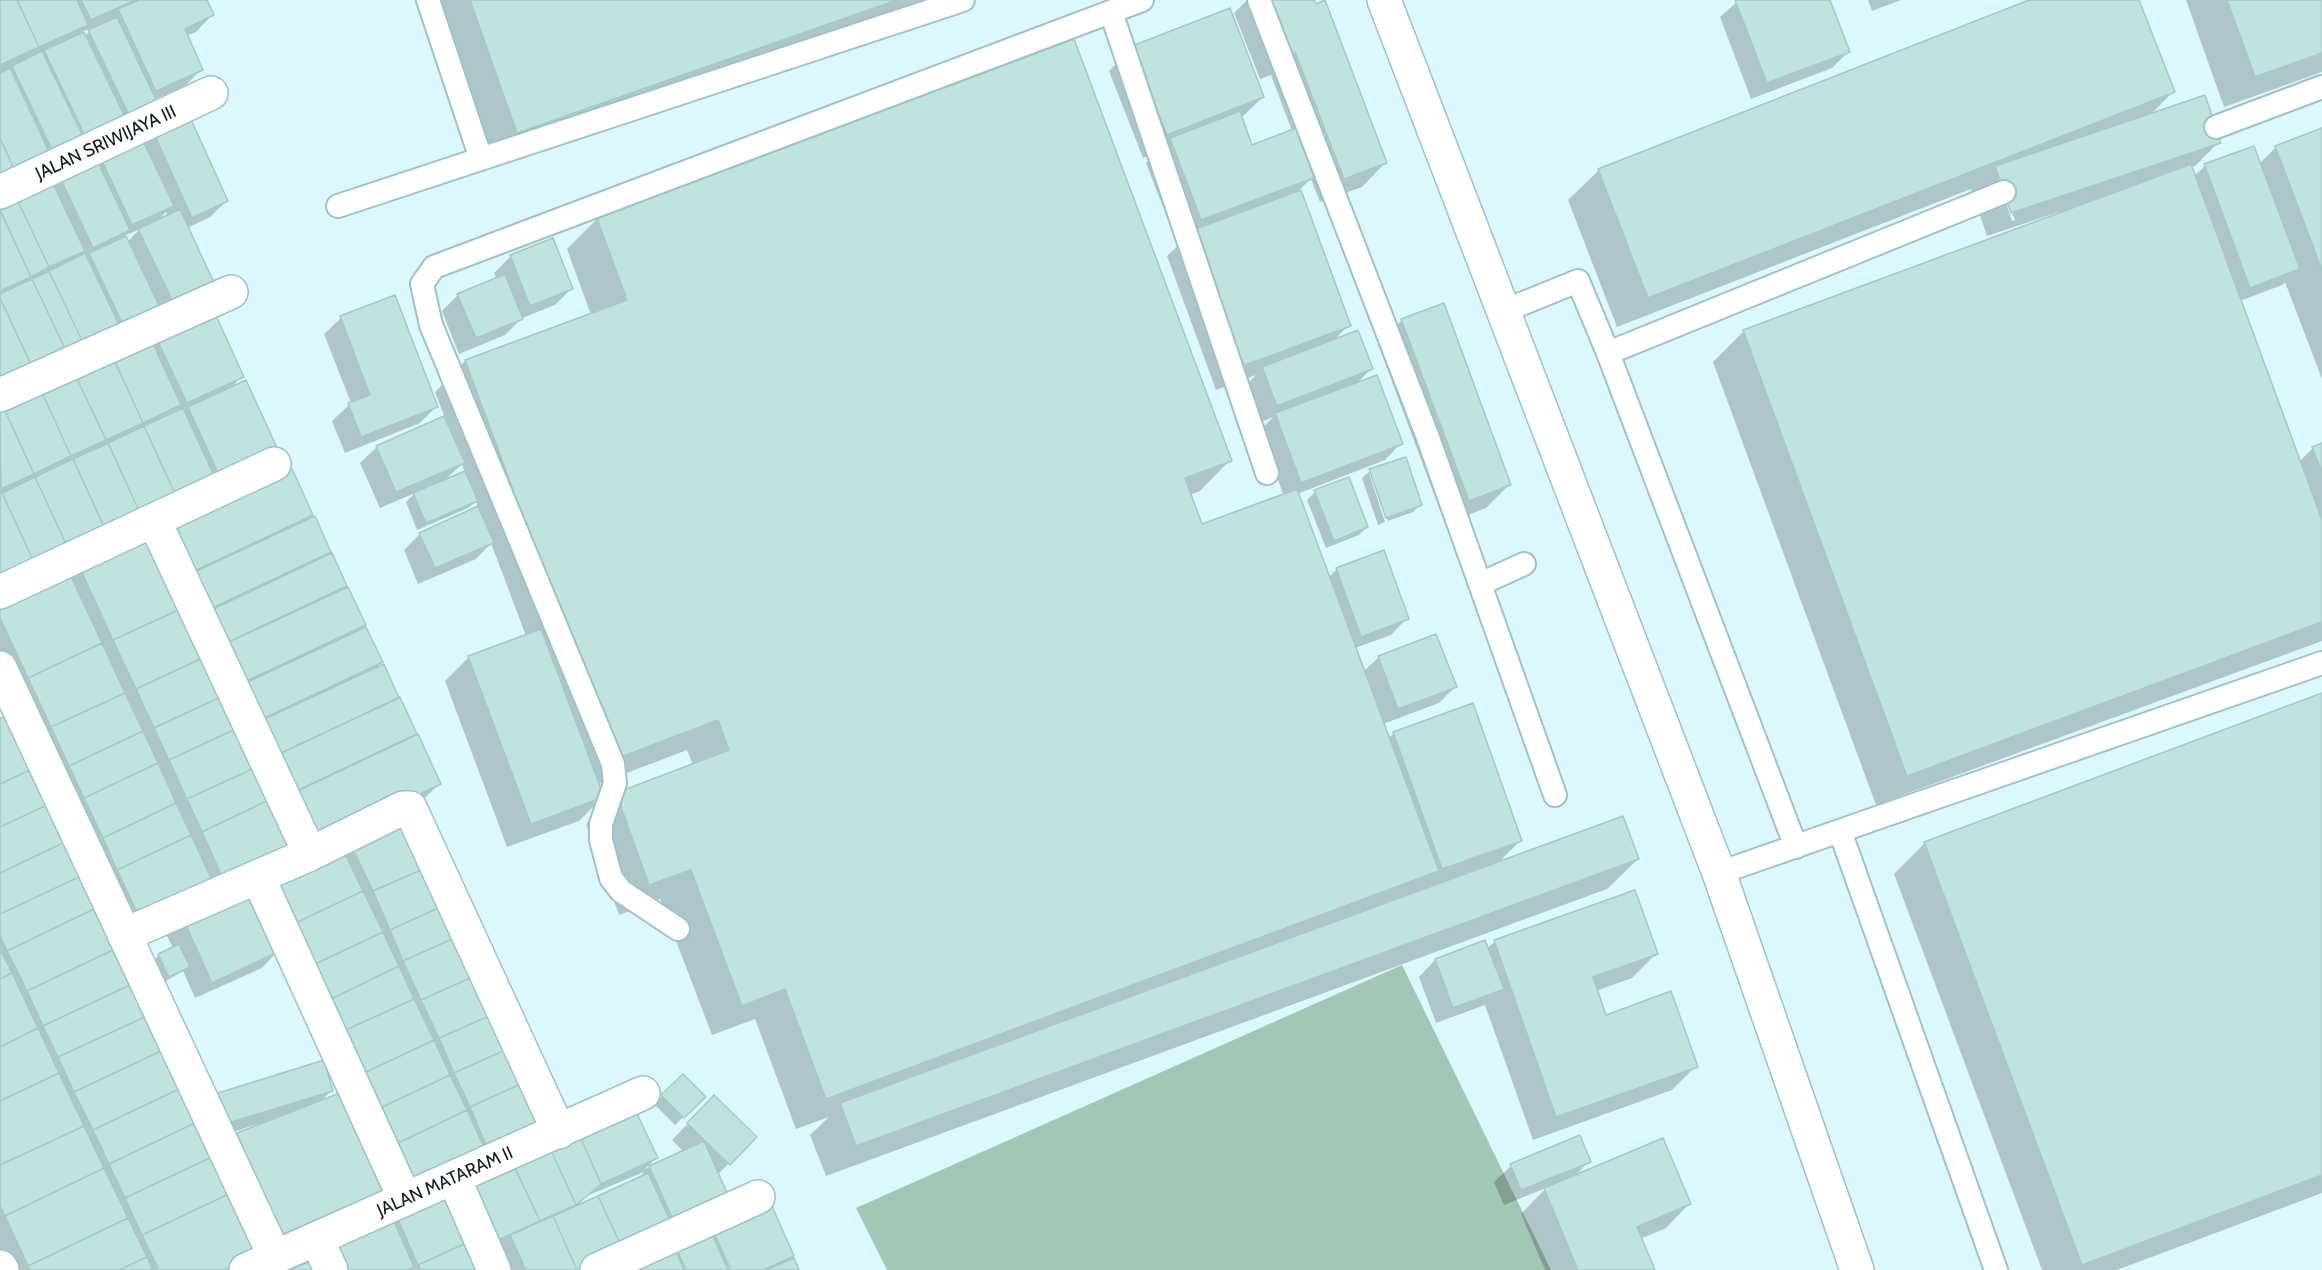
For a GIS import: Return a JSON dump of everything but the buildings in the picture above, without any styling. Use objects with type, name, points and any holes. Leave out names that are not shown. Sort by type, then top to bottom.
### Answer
[{"type":"street","points":[[1384,0],[1719,873],[1857,1270]]},
{"type":"street","name":"JALAN SRIWIJAYA III","points":[[0,192],[211,93]]},
{"type":"street","points":[[0,395],[231,292]]},
{"type":"street","points":[[0,592],[274,464]]},
{"type":"street","points":[[154,520],[310,854]]},
{"type":"street","points":[[0,668],[8,707],[124,934],[275,1257]]},
{"type":"street","points":[[124,934],[310,854],[403,808],[410,808],[559,1132]]},
{"type":"street","points":[[258,877],[405,1199]]},
{"type":"street","name":"JALAN MATARAM II","points":[[246,1270],[643,1094]]},
{"type":"street","points":[[454,1178],[494,1270]]},
{"type":"street","points":[[597,1270],[758,1197]]},
{"type":"street","points":[[317,1239],[332,1270]]},
{"type":"lane","points":[[428,0],[481,159]]},
{"type":"lane","points":[[338,206],[963,0]]},
{"type":"lane","points":[[678,929],[621,891],[612,878],[601,840],[601,824],[615,783],[613,764],[431,325],[422,284],[434,267],[1142,0]]},
{"type":"lane","points":[[1259,0],[1427,435],[1555,795]]},
{"type":"lane","points":[[1111,12],[1267,473]]},
{"type":"lane","points":[[2216,127],[2322,87]]},
{"type":"lane","points":[[1608,353],[2004,192]]},
{"type":"lane","points":[[1504,311],[1578,281],[1608,353],[1796,847]]},
{"type":"lane","points":[[1480,584],[1524,564]]},
{"type":"lane","points":[[1719,873],[2322,663]]},
{"type":"lane","points":[[1840,831],[1996,1270]]},
{"type":"green space","points":[[1402,965],[1551,1270],[887,1270],[856,1208]]}]
